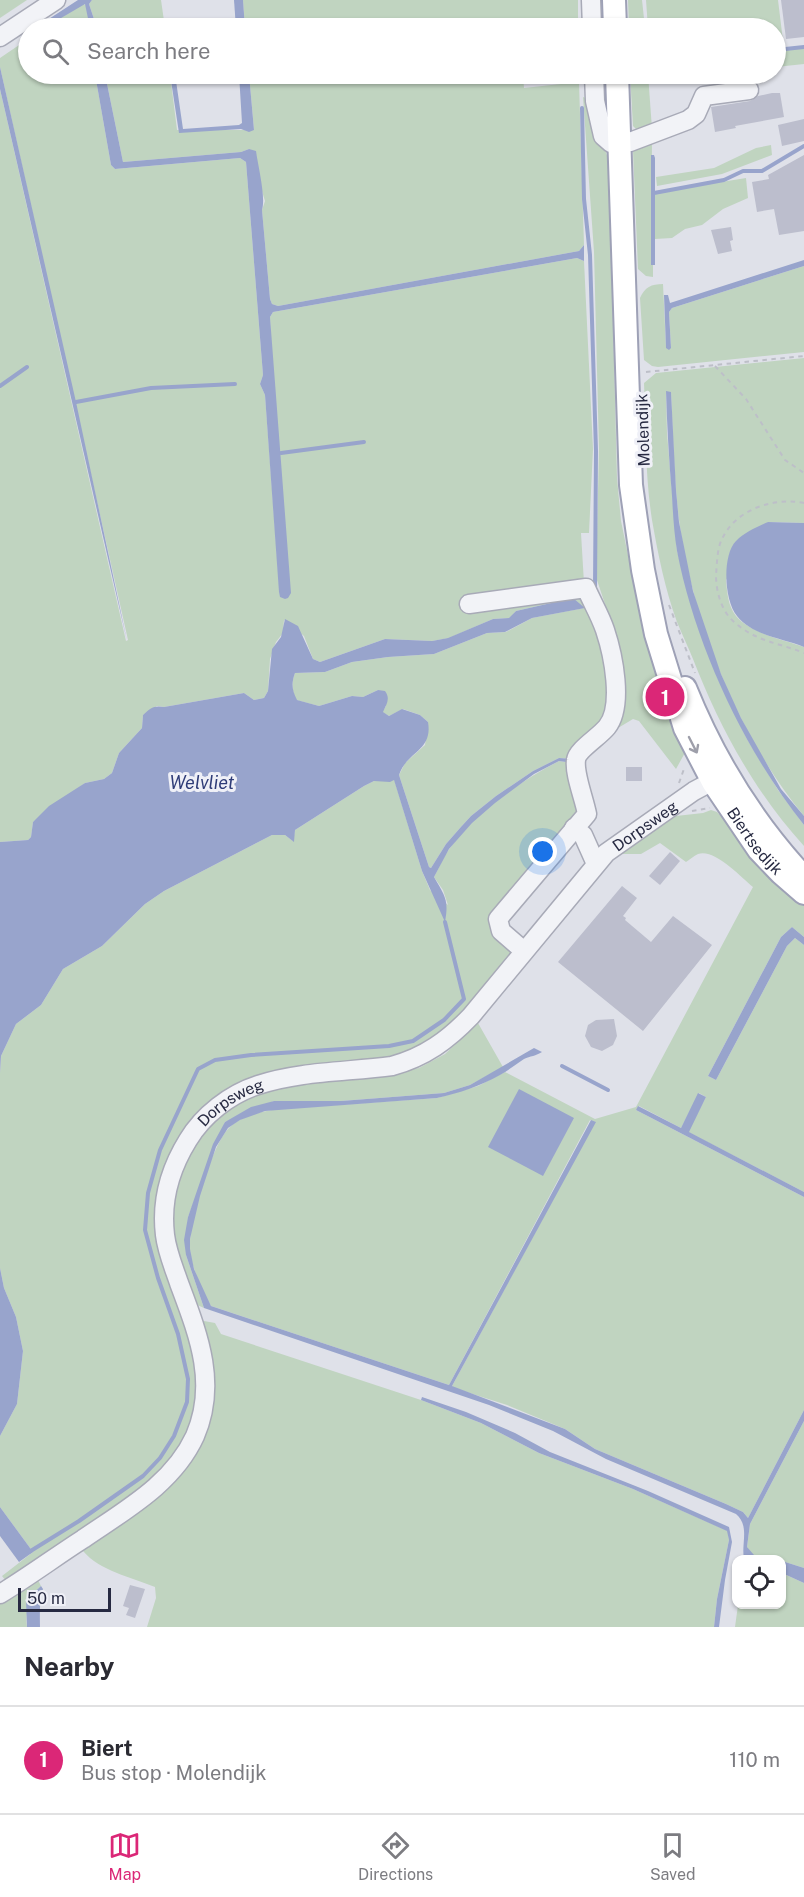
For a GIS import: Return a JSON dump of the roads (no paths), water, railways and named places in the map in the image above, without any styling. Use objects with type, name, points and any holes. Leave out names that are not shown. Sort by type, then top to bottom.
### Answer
[{"type":"main road","points":[[614,0],[615,18]]},
{"type":"main road","name":"Molendijk","points":[[617,84],[631,485],[643,570],[720,778]]},
{"type":"main road","name":"Biertsedijk","points":[[720,778],[804,878]]},
{"type":"main road","name":"Biertsedijk","points":[[720,778],[759,850],[804,893]]},
{"type":"street","points":[[29,18],[56,0]]},
{"type":"street","points":[[591,0],[592,18]]},
{"type":"street","points":[[0,37],[18,25]]},
{"type":"street","points":[[594,84],[595,101],[603,136],[611,143],[630,142],[688,120],[696,114],[704,96],[749,90]]},
{"type":"street","points":[[469,604],[586,588],[605,630],[613,662],[616,693],[615,714],[596,739],[577,754],[575,763],[587,814],[498,919],[501,931],[524,951]]},
{"type":"street","name":"Dorpsweg","points":[[0,1594],[128,1508],[162,1482],[186,1454],[194,1437],[205,1403],[204,1362],[193,1320],[168,1252],[165,1221],[167,1189],[173,1170],[181,1152],[196,1129],[227,1100],[255,1086],[274,1080],[392,1066],[424,1054],[447,1039],[471,1016],[606,854],[659,815],[720,778]]},
{"type":"street","points":[[574,828],[583,835],[596,864]]},
{"type":"water","points":[[78,0],[92,0],[89,4],[94,18],[88,18],[85,4],[61,18],[50,18]]},
{"type":"water","points":[[234,0],[243,0],[244,18],[235,18]]},
{"type":"water","points":[[0,67],[76,402],[127,641],[0,89]]},
{"type":"water","points":[[97,84],[107,84],[123,162],[241,152],[249,149],[256,151],[262,190],[270,299],[272,304],[278,306],[579,251],[584,245],[584,261],[577,258],[273,312],[270,317],[291,593],[285,599],[280,597],[279,592],[265,395],[260,384],[263,375],[246,162],[240,158],[115,169],[111,165]]},
{"type":"water","points":[[172,84],[176,84],[183,129],[242,123],[240,84],[250,84],[254,130],[179,133]]},
{"type":"water","points":[[651,155],[655,158],[655,265],[651,265]]},
{"type":"water","points":[[804,260],[804,266],[672,308],[669,312],[671,348],[669,350],[666,348],[664,295],[668,295],[670,303]]},
{"type":"water","points":[[666,391],[671,392],[679,522],[693,591],[721,674],[741,718],[781,789],[804,816],[804,825],[761,764],[742,730],[709,659],[696,623],[685,587],[676,544]]},
{"type":"water","points":[[768,522],[804,523],[804,647],[751,628],[737,616],[729,600],[726,578],[731,548],[743,535]]},
{"type":"water","name":"Welvliet","points":[[573,598],[585,608],[532,618],[505,632],[487,633],[434,654],[388,657],[352,662],[325,672],[295,673],[293,687],[297,700],[319,706],[352,696],[363,697],[378,690],[385,691],[388,699],[383,712],[389,716],[402,709],[420,715],[428,722],[427,739],[399,775],[431,868],[446,844],[460,828],[496,796],[533,771],[559,758],[573,759],[573,763],[559,761],[534,774],[472,823],[449,849],[434,877],[445,898],[447,908],[445,922],[422,871],[394,780],[374,781],[295,830],[294,842],[285,835],[272,835],[164,891],[145,904],[102,946],[63,969],[41,1005],[16,1024],[1,1056],[0,1073],[0,842],[28,840],[31,837],[33,822],[49,806],[85,783],[104,779],[112,773],[119,753],[142,728],[143,715],[155,707],[244,693],[254,700],[264,698],[268,691],[272,649],[281,637],[285,619],[298,626],[313,659],[320,662],[385,639],[432,641],[448,638],[493,619],[509,618],[516,611]]},
{"type":"water","points":[[792,927],[804,937],[804,945],[795,938],[787,946],[716,1080],[708,1076],[781,937]]},
{"type":"water","points":[[534,1048],[542,1052],[524,1059],[485,1083],[437,1098],[265,1111],[240,1120],[228,1128],[216,1147],[200,1196],[190,1239],[194,1269],[211,1306],[449,1385],[591,1120],[596,1122],[452,1386],[565,1429],[595,1449],[726,1504],[743,1512],[748,1518],[804,1410],[804,1421],[750,1524],[747,1547],[754,1555],[743,1555],[744,1529],[736,1514],[606,1459],[553,1431],[489,1405],[204,1308],[186,1255],[184,1240],[188,1217],[213,1144],[225,1122],[251,1107],[274,1101],[341,1101],[444,1093],[470,1085]]},
{"type":"water","points":[[519,1089],[574,1118],[543,1176],[488,1147]]},
{"type":"water","points":[[698,1093],[706,1097],[689,1132],[804,1192],[804,1197],[636,1110],[638,1106],[681,1128]]},
{"type":"water","points":[[0,1268],[4,1288],[16,1317],[23,1351],[17,1404],[0,1436]]},
{"type":"water","points":[[422,1397],[466,1412],[515,1433],[550,1452],[648,1491],[729,1527],[732,1542],[719,1627],[714,1627],[717,1599],[729,1540],[727,1531],[633,1489],[539,1453],[481,1423],[421,1400]]},
{"type":"water","points":[[0,1507],[33,1552],[19,1562],[0,1536]]},
{"type":"water","points":[[786,1562],[804,1568],[804,1583],[786,1575]]},
{"type":"water","points":[[41,1586],[43,1589],[40,1602],[40,1627],[27,1627],[26,1600]]},
{"type":"waterway","points":[[786,49],[804,47]]},
{"type":"waterway","points":[[582,108],[584,199],[590,255],[596,451],[595,589]]},
{"type":"waterway","points":[[654,193],[724,180],[743,171],[762,171],[804,146]]},
{"type":"waterway","points":[[0,386],[27,367]]},
{"type":"waterway","points":[[76,402],[151,388],[235,384]]},
{"type":"waterway","points":[[281,453],[364,442]]},
{"type":"waterway","points":[[29,1552],[79,1521],[143,1476],[160,1458],[174,1436],[187,1402],[188,1379],[178,1334],[158,1278],[145,1230],[148,1193],[160,1150],[198,1069],[215,1060],[251,1055],[389,1046],[413,1041],[444,1020],[464,999],[445,922]]},
{"type":"waterway","points":[[562,1066],[608,1090]]},
{"type":"place","name":"Biert","points":[[665,697]]}]
